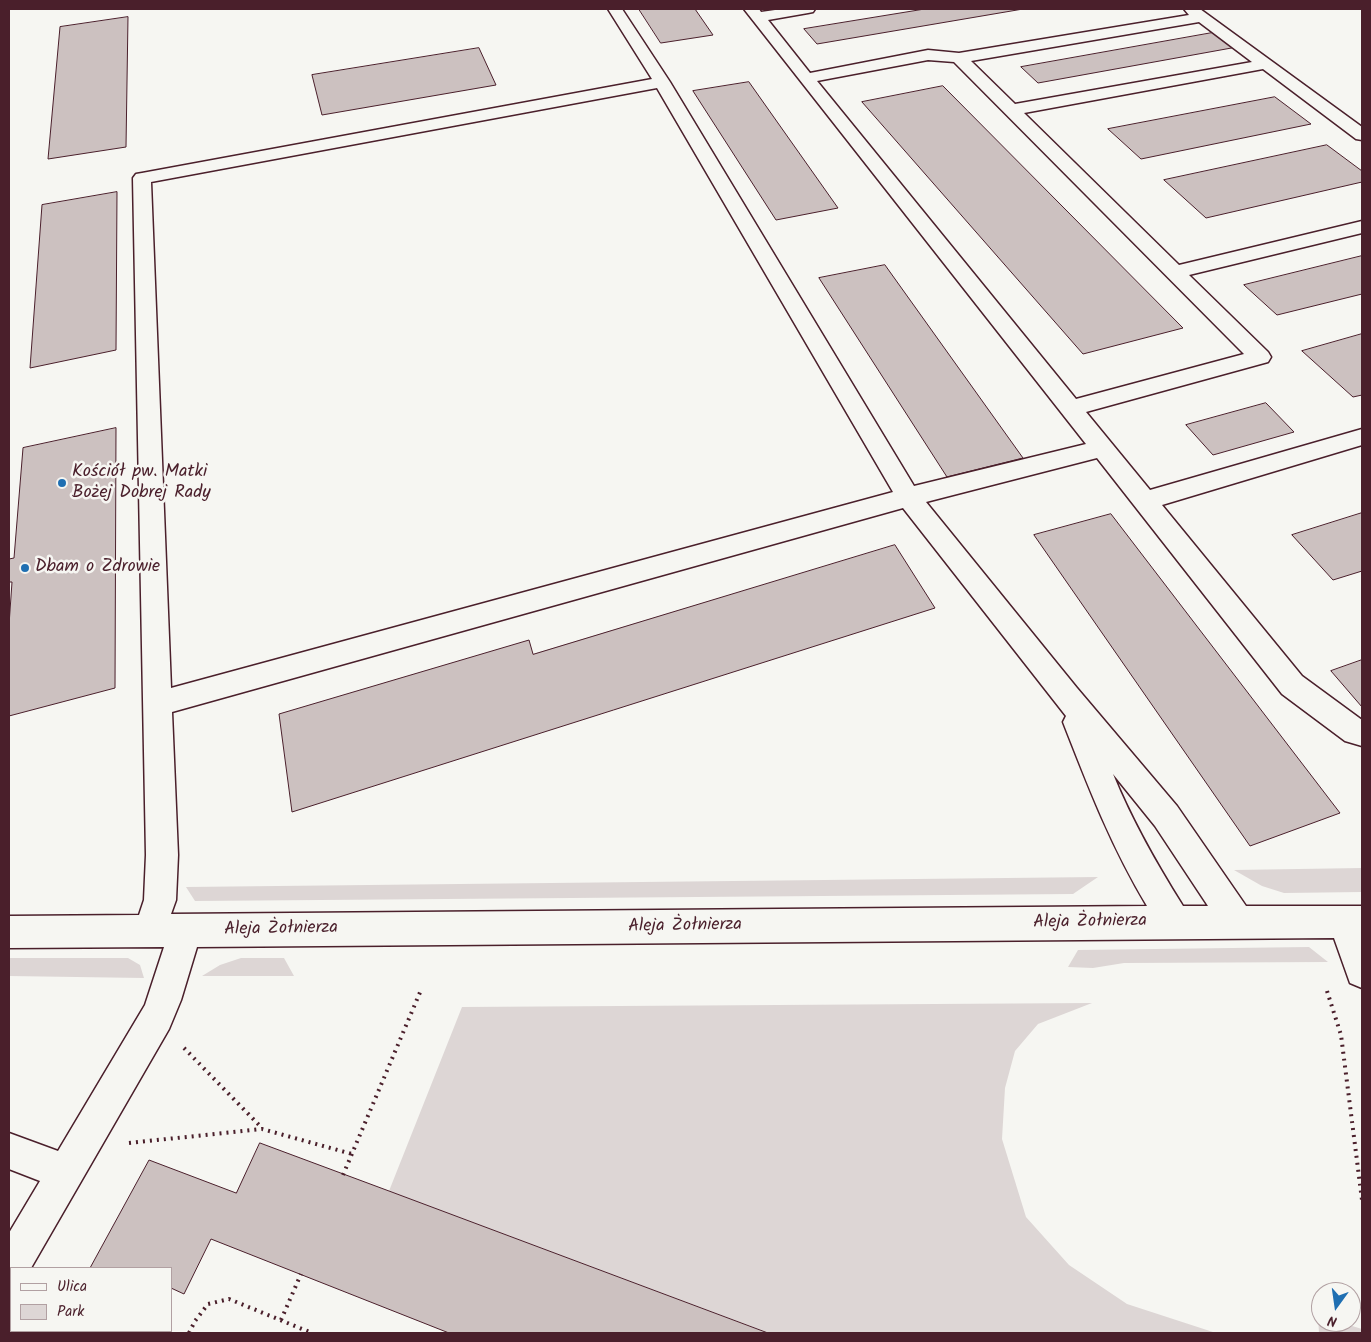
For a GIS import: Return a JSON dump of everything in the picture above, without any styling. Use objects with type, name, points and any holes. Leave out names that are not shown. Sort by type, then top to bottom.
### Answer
[{"type":"street","points":[[615,9],[662,82],[908,497],[1067,697],[1166,816],[1238,922]]},
{"type":"street","points":[[755,13],[808,9]]},
{"type":"street","points":[[755,13],[1292,685],[1355,732],[1362,733]]},
{"type":"street","points":[[807,78],[928,55],[959,58],[1197,13],[1362,135]]},
{"type":"street","points":[[959,58],[1260,357],[1070,408]]},
{"type":"street","points":[[1011,110],[1266,64]]},
{"type":"street","points":[[149,932],[160,900],[161,877],[158,704],[142,178],[662,82]]},
{"type":"street","points":[[1174,272],[1362,227]]},
{"type":"street","points":[[1145,501],[1362,437]]},
{"type":"street","points":[[158,704],[908,497],[1103,448]]},
{"type":"street","points":[[1067,697],[1118,823],[1141,868],[1174,922]]},
{"type":"street","name":"Aleja Żołnierza","points":[[9,932],[1174,922],[1353,923]]},
{"type":"street","points":[[1353,923],[1362,971]]},
{"type":"street","points":[[10,1267],[157,1017],[185,931]]},
{"type":"street","points":[[9,1151],[65,1172]]},
{"type":"path","points":[[1325,982],[1341,1036],[1362,1200]]},
{"type":"path","points":[[343,1174],[420,990]]},
{"type":"path","points":[[177,1041],[262,1129]]},
{"type":"path","points":[[127,1143],[262,1129],[352,1154]]},
{"type":"path","points":[[281,1320],[301,1274]]},
{"type":"path","points":[[189,1333],[195,1321],[208,1304],[229,1299],[312,1333]]},
{"type":"green space","points":[[1362,868],[1362,892],[1284,893],[1262,886],[1234,870]]},
{"type":"green space","points":[[1098,877],[1073,894],[195,901],[186,887]]},
{"type":"green space","points":[[1309,947],[1328,962],[1124,963],[1093,968],[1068,967],[1078,950]]},
{"type":"green space","points":[[9,958],[128,958],[140,965],[144,978],[9,976]]},
{"type":"green space","points":[[241,958],[284,958],[294,976],[202,976],[220,965]]},
{"type":"green space","points":[[1092,1003],[1038,1024],[1015,1051],[1005,1088],[1002,1139],[1026,1217],[1069,1265],[1127,1304],[1216,1333],[769,1333],[389,1191],[462,1007]]},
{"type":"green space","points":[[1362,1329],[1362,1333],[1319,1333],[1361,1332]]},
{"type":"building","points":[[639,9],[695,9],[713,35],[661,43]]},
{"type":"building","points":[[925,9],[1023,9],[817,44],[804,29]]},
{"type":"building","points":[[128,17],[126,147],[48,159],[60,27]]},
{"type":"building","points":[[1217,32],[1237,47],[1038,83],[1021,67]]},
{"type":"building","points":[[479,48],[496,85],[322,115],[312,75]]},
{"type":"building","points":[[749,82],[838,208],[776,220],[693,91]]},
{"type":"building","points":[[943,86],[1183,328],[1083,354],[862,102]]},
{"type":"building","points":[[1275,97],[1311,124],[1141,159],[1108,129]]},
{"type":"building","points":[[1327,145],[1362,171],[1362,182],[1206,218],[1164,180]]},
{"type":"building","points":[[117,192],[116,350],[30,368],[42,205]]},
{"type":"building","points":[[1362,256],[1362,294],[1277,315],[1244,285]]},
{"type":"building","points":[[885,265],[1023,458],[947,477],[819,278]]},
{"type":"building","points":[[1362,334],[1362,395],[1353,397],[1302,351]]},
{"type":"building","points":[[1266,403],[1294,432],[1213,455],[1186,425]]},
{"type":"building","points":[[116,428],[115,688],[9,716],[9,625],[12,582],[9,582],[9,559],[14,558],[23,448]]},
{"type":"building","points":[[1362,513],[1362,571],[1333,580],[1292,535]]},
{"type":"building","points":[[1111,514],[1340,813],[1250,846],[1034,535]]},
{"type":"building","points":[[895,545],[935,608],[292,812],[279,714],[529,640],[533,654]]},
{"type":"building","points":[[1362,660],[1362,707],[1331,671]]},
{"type":"building","points":[[260,1143],[768,1333],[449,1333],[211,1239],[184,1294],[172,1288],[172,1267],[91,1267],[149,1160],[236,1193]]},
{"type":"building","points":[[56,1332],[150,1332],[149,1333]]},
{"type":"place","name":"Kościół pw. Matki Bożej Dobrej Rady","points":[[62,483]]},
{"type":"place","name":"Dbam o Zdrowie","points":[[25,568]]}]
